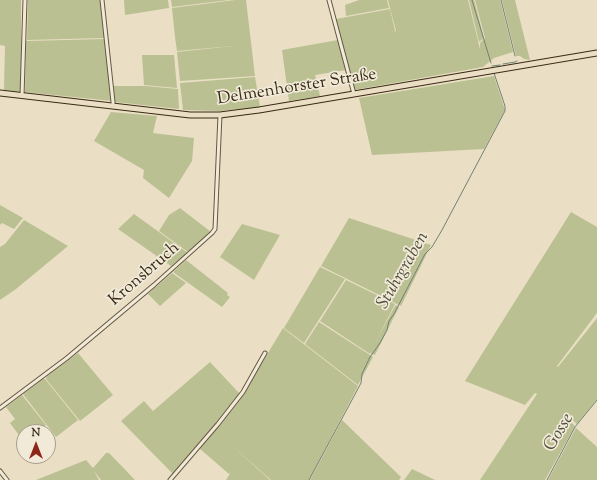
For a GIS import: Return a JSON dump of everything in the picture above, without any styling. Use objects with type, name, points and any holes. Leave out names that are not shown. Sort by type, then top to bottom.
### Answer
[{"type":"main road","name":"Delmenhorster Straße","points":[[0,93],[190,115],[237,114],[597,53]]},
{"type":"street","points":[[22,96],[25,0]]},
{"type":"street","points":[[102,0],[113,106]]},
{"type":"street","points":[[329,0],[354,94]]},
{"type":"street","name":"Kronsbruch","points":[[0,408],[67,358],[154,285],[212,233],[215,229],[220,115]]},
{"type":"street","points":[[170,480],[243,392],[265,353]]},
{"type":"street","points":[[0,471],[7,480]]},
{"type":"green space","points":[[0,0],[21,0],[21,92],[4,90],[5,46],[0,45]]},
{"type":"green space","points":[[28,0],[100,0],[105,38],[27,40]]},
{"type":"green space","points":[[124,0],[168,0],[169,8],[125,15]]},
{"type":"green space","points":[[171,0],[229,0],[172,7]]},
{"type":"green space","points":[[246,0],[255,76],[180,81],[177,52],[233,46],[177,51],[172,8]]},
{"type":"green space","points":[[359,0],[387,0],[389,8],[346,16],[345,5]]},
{"type":"green space","points":[[388,0],[468,0],[480,49],[480,43],[485,38],[475,0],[500,0],[513,52],[494,58],[483,67],[354,90],[336,19],[390,9],[395,31],[385,33],[396,31]]},
{"type":"green space","points":[[469,0],[474,0],[484,38],[479,42]]},
{"type":"green space","points":[[502,0],[515,0],[530,60],[516,56]]},
{"type":"green space","points":[[105,39],[112,101],[25,92],[26,41]]},
{"type":"green space","points":[[338,40],[346,70],[315,75],[320,96],[289,101],[282,50]]},
{"type":"green space","points":[[142,55],[174,55],[177,88],[144,85]]},
{"type":"green space","points":[[494,76],[505,110],[484,149],[372,155],[359,98]]},
{"type":"green space","points":[[255,77],[260,107],[220,111],[183,110],[180,83]]},
{"type":"green space","points":[[113,86],[146,86],[178,89],[179,109],[115,102]]},
{"type":"green space","points":[[111,112],[157,116],[153,133],[194,138],[192,161],[169,198],[143,178],[144,170],[94,141]]},
{"type":"green space","points":[[0,205],[23,218],[14,229],[2,223],[0,225]]},
{"type":"green space","points":[[180,208],[211,232],[188,252],[159,231],[169,215]]},
{"type":"green space","points":[[571,212],[597,227],[597,313],[557,366],[558,367],[597,318],[597,399],[577,424],[571,419],[570,421],[575,426],[545,480],[480,480],[537,394],[535,393],[525,405],[465,381]]},
{"type":"green space","points":[[134,214],[188,253],[171,266],[118,229]]},
{"type":"green space","points":[[349,218],[431,245],[401,306],[321,266]]},
{"type":"green space","points":[[24,220],[68,246],[16,289],[0,300],[0,247],[5,244]]},
{"type":"green space","points":[[242,224],[280,235],[254,280],[220,257]]},
{"type":"green space","points":[[186,260],[228,293],[227,295],[230,297],[222,307],[173,272]]},
{"type":"green space","points":[[320,267],[345,279],[304,343],[284,328]]},
{"type":"green space","points":[[172,273],[186,283],[160,306],[148,294]]},
{"type":"green space","points":[[346,280],[395,304],[374,345],[395,306],[396,305],[399,307],[375,355],[371,354],[371,352],[370,354],[320,321]]},
{"type":"green space","points":[[319,322],[373,357],[358,385],[305,344]]},
{"type":"green space","points":[[283,328],[358,386],[309,480],[271,480],[229,443],[270,480],[226,480],[231,472],[229,474],[199,448],[232,410],[244,393]]},
{"type":"green space","points":[[78,353],[113,395],[80,421],[46,379],[47,376]]},
{"type":"green space","points":[[210,362],[239,393],[239,395],[173,474],[121,421],[144,401],[153,411]]},
{"type":"green space","points":[[45,379],[78,420],[56,437],[56,424],[46,424],[23,394]]},
{"type":"green space","points":[[22,395],[45,424],[16,424],[16,431],[10,423],[15,419],[6,407]]},
{"type":"green space","points":[[342,420],[401,477],[399,480],[310,480]]},
{"type":"green space","points":[[576,428],[597,447],[597,480],[548,480]]},
{"type":"green space","points":[[106,453],[109,453],[135,480],[101,480],[94,471],[99,480],[36,480],[86,460],[93,468]]},
{"type":"green space","points":[[412,469],[435,480],[404,480]]},
{"type":"waterway","name":"Stuhrgraben","points":[[472,0],[491,63]]},
{"type":"waterway","points":[[501,0],[515,56]]},
{"type":"waterway","points":[[503,64],[517,61]]},
{"type":"waterway","name":"Stuhrgraben","points":[[492,66],[500,65]]},
{"type":"waterway","name":"Stuhrgraben","points":[[309,480],[361,383],[362,374],[370,357],[387,330],[389,321],[425,254],[432,247],[442,230],[505,111],[505,106],[494,73]]},
{"type":"waterway","name":"Gosse","points":[[547,480],[575,427],[597,400]]}]
